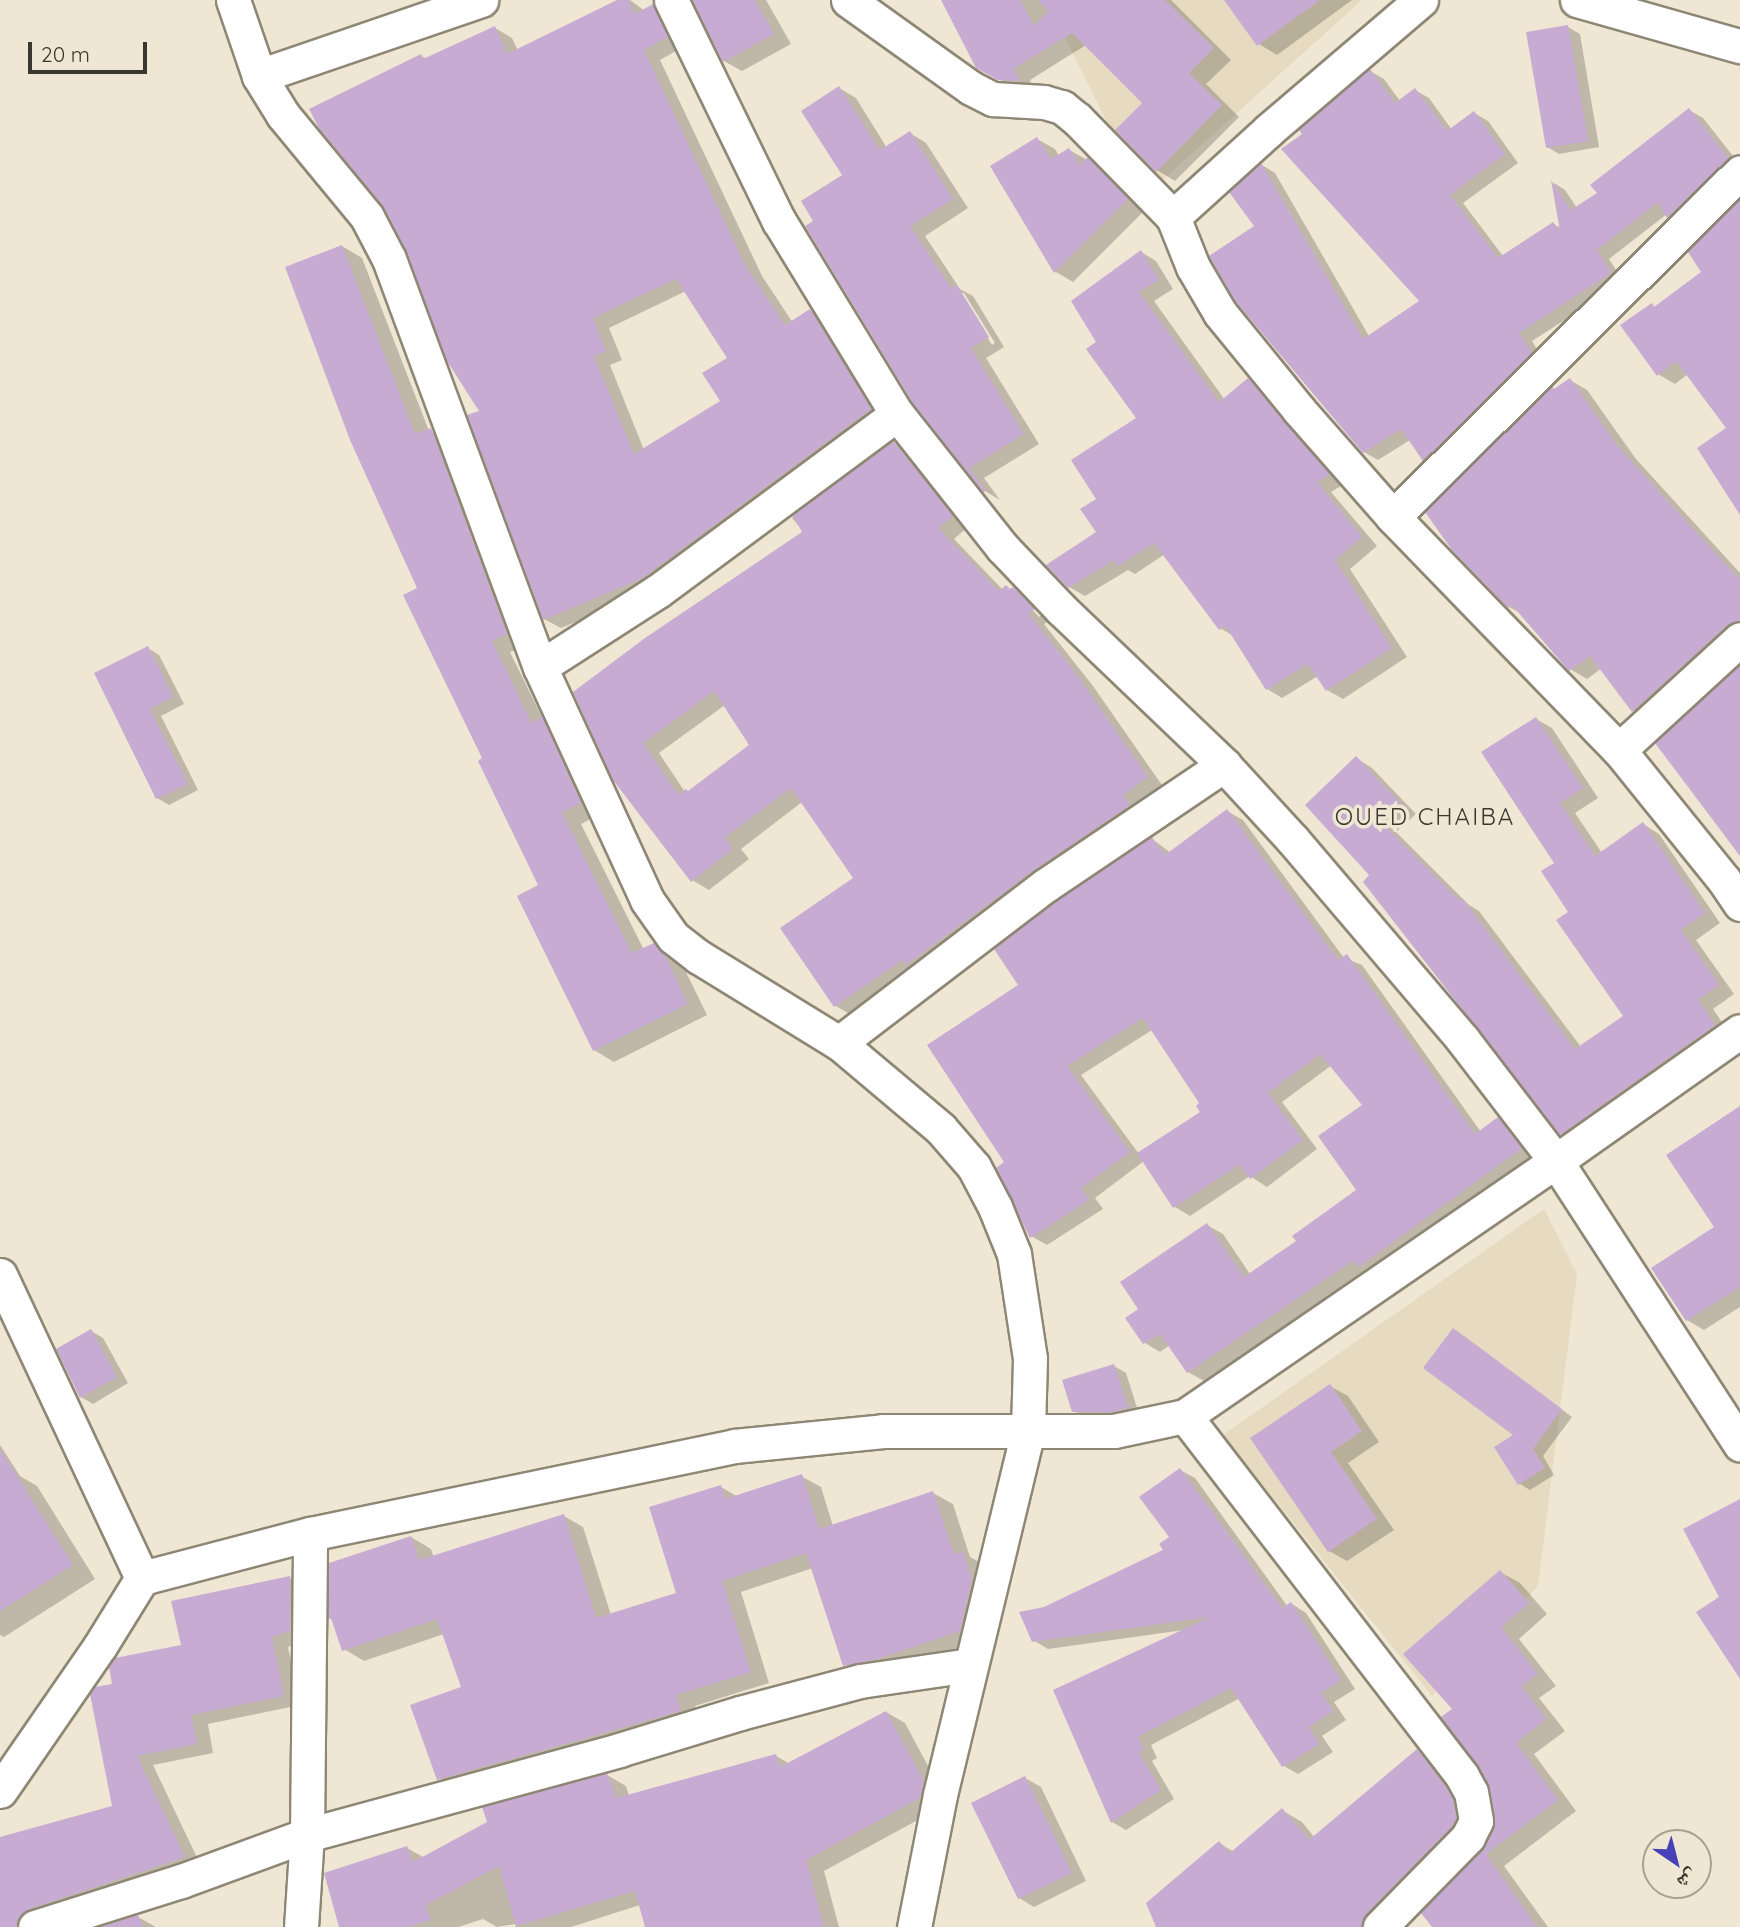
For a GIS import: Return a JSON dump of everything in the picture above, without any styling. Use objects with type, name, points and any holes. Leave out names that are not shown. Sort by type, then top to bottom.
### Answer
[{"type":"street","points":[[233,0],[259,76],[283,115],[367,217],[389,259],[540,667],[647,900],[673,937],[747,988],[839,1043],[941,1129],[974,1167],[995,1207],[1014,1254],[1030,1359],[1028,1431],[940,1795],[914,1927]]},
{"type":"street","points":[[259,76],[481,0]]},
{"type":"street","points":[[671,0],[779,221],[897,414],[1003,548],[1224,765],[1293,840],[1446,1020],[1556,1161],[1740,1444]]},
{"type":"street","points":[[848,0],[971,88],[993,99],[1044,102],[1062,107],[1077,119],[1172,217],[1193,267],[1220,313],[1299,410],[1393,517],[1619,750],[1724,880],[1740,904]]},
{"type":"street","points":[[1172,217],[1421,0]]},
{"type":"street","points":[[1577,0],[1740,46]]},
{"type":"street","points":[[1393,517],[1740,173]]},
{"type":"street","points":[[540,667],[669,583],[897,414]]},
{"type":"street","points":[[1619,750],[1740,639]]},
{"type":"street","points":[[839,1043],[1046,885],[1224,765]]},
{"type":"street","points":[[0,1791],[100,1646],[142,1578],[310,1534],[734,1446],[883,1431],[1114,1431],[1185,1416],[1740,1031]]},
{"type":"street","points":[[0,1275],[142,1578]]},
{"type":"street","points":[[1185,1416],[1462,1776],[1471,1792],[1476,1821],[1468,1837],[1380,1927]]},
{"type":"street","points":[[301,1927],[307,1835],[310,1534]]},
{"type":"street","points":[[35,1927],[168,1885],[307,1835],[860,1681],[970,1665]]},
{"type":"shaded area","points":[[1046,0],[1362,0],[1158,184],[1112,132]]},
{"type":"shaded area","points":[[1544,1209],[1577,1274],[1538,1586],[1432,1696],[1223,1435]]},
{"type":"building","points":[[617,0],[628,0],[635,14],[653,4],[668,37],[644,50],[745,265],[785,325],[810,309],[871,409],[641,579],[543,620],[467,415],[479,411],[447,361],[406,250],[382,205],[319,128],[309,109],[421,54],[423,59],[495,26],[507,54]],"holes":[[[676,279],[727,358],[702,373],[720,401],[634,454],[594,356],[606,351],[593,318]]]},
{"type":"building","points":[[692,0],[755,0],[774,34],[723,62]]},
{"type":"building","points":[[941,0],[1020,0],[1034,26],[1049,11],[1038,0],[1165,0],[1214,48],[1189,73],[1222,105],[1156,172],[1115,130],[1142,103],[1072,33],[1013,69],[1020,81],[998,80],[976,68]]},
{"type":"building","points":[[1224,0],[1320,0],[1257,46]]},
{"type":"building","points":[[1568,25],[1588,141],[1546,148],[1526,32]]},
{"type":"building","points":[[1370,69],[1395,103],[1415,88],[1447,131],[1474,111],[1505,154],[1450,195],[1498,258],[1553,222],[1560,231],[1551,180],[1571,210],[1597,193],[1590,185],[1689,108],[1728,158],[1667,218],[1658,202],[1597,250],[1611,273],[1519,333],[1532,353],[1423,461],[1401,429],[1363,453],[1236,302],[1209,256],[1254,226],[1229,192],[1261,163],[1363,339],[1419,301],[1281,149],[1302,134],[1299,130]]},
{"type":"building","points":[[839,86],[880,150],[910,131],[953,199],[910,226],[951,288],[957,285],[989,337],[971,348],[1024,434],[969,468],[986,491],[983,492],[913,403],[805,226],[813,221],[801,201],[842,175],[801,111]]},
{"type":"building","points":[[1037,137],[1051,159],[1069,148],[1080,165],[1088,157],[1128,199],[1054,273],[990,166]]},
{"type":"building","points":[[1740,200],[1740,515],[1697,448],[1726,428],[1676,361],[1657,376],[1620,325],[1652,303],[1654,307],[1701,272],[1688,252]]},
{"type":"building","points":[[342,245],[415,434],[431,428],[507,634],[492,641],[532,724],[542,716],[581,803],[562,812],[632,953],[654,943],[664,954],[688,1004],[593,1051],[517,896],[538,885],[478,761],[482,758],[403,595],[417,588],[350,440],[285,267]]},
{"type":"building","points":[[1141,250],[1159,280],[1139,292],[1219,402],[1248,378],[1330,474],[1317,482],[1362,537],[1335,560],[1392,648],[1326,691],[1308,664],[1266,690],[1225,625],[1219,630],[1154,543],[1118,566],[1114,560],[1068,588],[1046,565],[1096,532],[1080,509],[1096,499],[1071,460],[1136,418],[1086,349],[1096,342],[1071,301]]},
{"type":"building","points":[[1570,378],[1619,448],[1740,580],[1740,620],[1727,625],[1632,712],[1590,656],[1569,671],[1512,605],[1508,608],[1452,550],[1425,512],[1552,386],[1554,389]]},
{"type":"building","points":[[893,441],[953,516],[938,528],[999,591],[1006,585],[1010,589],[1013,587],[1035,609],[1028,613],[1076,674],[1148,777],[1123,795],[1130,805],[1034,870],[906,965],[903,960],[834,1007],[780,928],[853,878],[791,788],[724,838],[733,849],[691,882],[613,780],[573,692],[645,638],[802,532],[793,516],[789,518]],"holes":[[[714,691],[749,745],[688,791],[686,789],[678,795],[643,743]]]},
{"type":"building","points":[[148,646],[173,697],[150,709],[188,784],[156,799],[94,673]]},
{"type":"building","points":[[1740,665],[1740,856],[1655,743]]},
{"type":"building","points":[[1536,717],[1583,788],[1560,803],[1595,856],[1643,822],[1705,913],[1681,930],[1719,985],[1698,999],[1715,1025],[1560,1135],[1363,882],[1369,875],[1305,805],[1356,756],[1401,804],[1381,822],[1460,901],[1463,899],[1575,1049],[1623,1016],[1556,920],[1568,912],[1541,871],[1554,863],[1481,752]]},
{"type":"building","points":[[1227,809],[1338,960],[1347,954],[1475,1134],[1498,1117],[1522,1148],[1359,1267],[1354,1260],[1187,1373],[1160,1334],[1143,1344],[1125,1318],[1138,1309],[1120,1282],[1207,1223],[1244,1277],[1296,1241],[1292,1236],[1356,1190],[1318,1136],[1362,1105],[1320,1054],[1268,1093],[1303,1140],[1250,1179],[1239,1165],[1173,1208],[1137,1153],[1200,1112],[1196,1106],[1199,1103],[1143,1018],[1067,1066],[1130,1152],[1081,1188],[1089,1200],[1030,1238],[996,1168],[1004,1162],[927,1045],[1018,985],[994,949],[1057,901],[1152,837],[1165,855]]},
{"type":"building","points":[[1740,1106],[1740,1287],[1686,1321],[1651,1268],[1714,1227],[1666,1155]]},
{"type":"building","points":[[1453,1328],[1562,1409],[1533,1449],[1545,1468],[1518,1485],[1494,1447],[1513,1435],[1423,1368]]},
{"type":"building","points":[[91,1329],[117,1377],[80,1398],[56,1349]]},
{"type":"building","points":[[1114,1364],[1128,1408],[1112,1412],[1072,1412],[1062,1380]]},
{"type":"building","points":[[1330,1384],[1362,1431],[1331,1452],[1377,1519],[1328,1552],[1250,1438]]},
{"type":"building","points":[[0,1449],[73,1565],[0,1611]]},
{"type":"building","points":[[1180,1468],[1282,1608],[1291,1602],[1341,1680],[1321,1693],[1333,1711],[1309,1727],[1319,1744],[1282,1767],[1231,1688],[1138,1737],[1144,1750],[1138,1752],[1161,1790],[1111,1823],[1053,1690],[1210,1617],[1032,1642],[1019,1612],[1044,1607],[1163,1550],[1159,1544],[1169,1537],[1139,1497]]},
{"type":"building","points":[[802,1474],[819,1529],[933,1491],[954,1554],[963,1551],[972,1579],[960,1631],[878,1659],[843,1666],[806,1553],[722,1581],[751,1672],[676,1695],[681,1711],[437,1780],[410,1705],[461,1687],[437,1619],[342,1651],[331,1618],[328,1619],[329,1563],[411,1536],[419,1560],[564,1514],[596,1618],[676,1593],[649,1507],[721,1485],[725,1499]]},
{"type":"building","points":[[1740,1499],[1740,1679],[1696,1612],[1719,1597],[1683,1529]]},
{"type":"building","points":[[1500,1570],[1529,1603],[1501,1627],[1538,1674],[1521,1686],[1546,1719],[1516,1743],[1558,1800],[1486,1854],[1537,1927],[1432,1927],[1421,1913],[1482,1850],[1493,1830],[1495,1818],[1488,1783],[1441,1717],[1452,1709],[1403,1654]]},
{"type":"building","points":[[290,1576],[290,1631],[272,1637],[284,1696],[191,1715],[197,1744],[137,1756],[185,1857],[29,1909],[20,1915],[16,1927],[0,1927],[0,1837],[112,1806],[90,1694],[95,1687],[112,1684],[109,1667],[115,1658],[181,1645],[171,1601]]},
{"type":"building","points":[[886,1711],[924,1781],[920,1798],[806,1860],[824,1927],[645,1927],[635,1891],[516,1926],[499,1866],[426,1905],[431,1920],[408,1927],[339,1927],[324,1873],[407,1846],[413,1862],[487,1822],[482,1807],[607,1773],[616,1798],[776,1754],[780,1767]]},
{"type":"building","points":[[1417,1749],[1453,1799],[1456,1818],[1452,1826],[1366,1914],[1361,1927],[1156,1927],[1146,1903],[1219,1841],[1230,1853],[1282,1808],[1309,1840]]},
{"type":"building","points":[[1025,1776],[1072,1873],[1018,1899],[971,1803]]},
{"type":"building","points":[[138,1915],[143,1927],[99,1927]]},
{"type":"district","name":"OUED CHAIBA","points":[[1425,817]]}]
